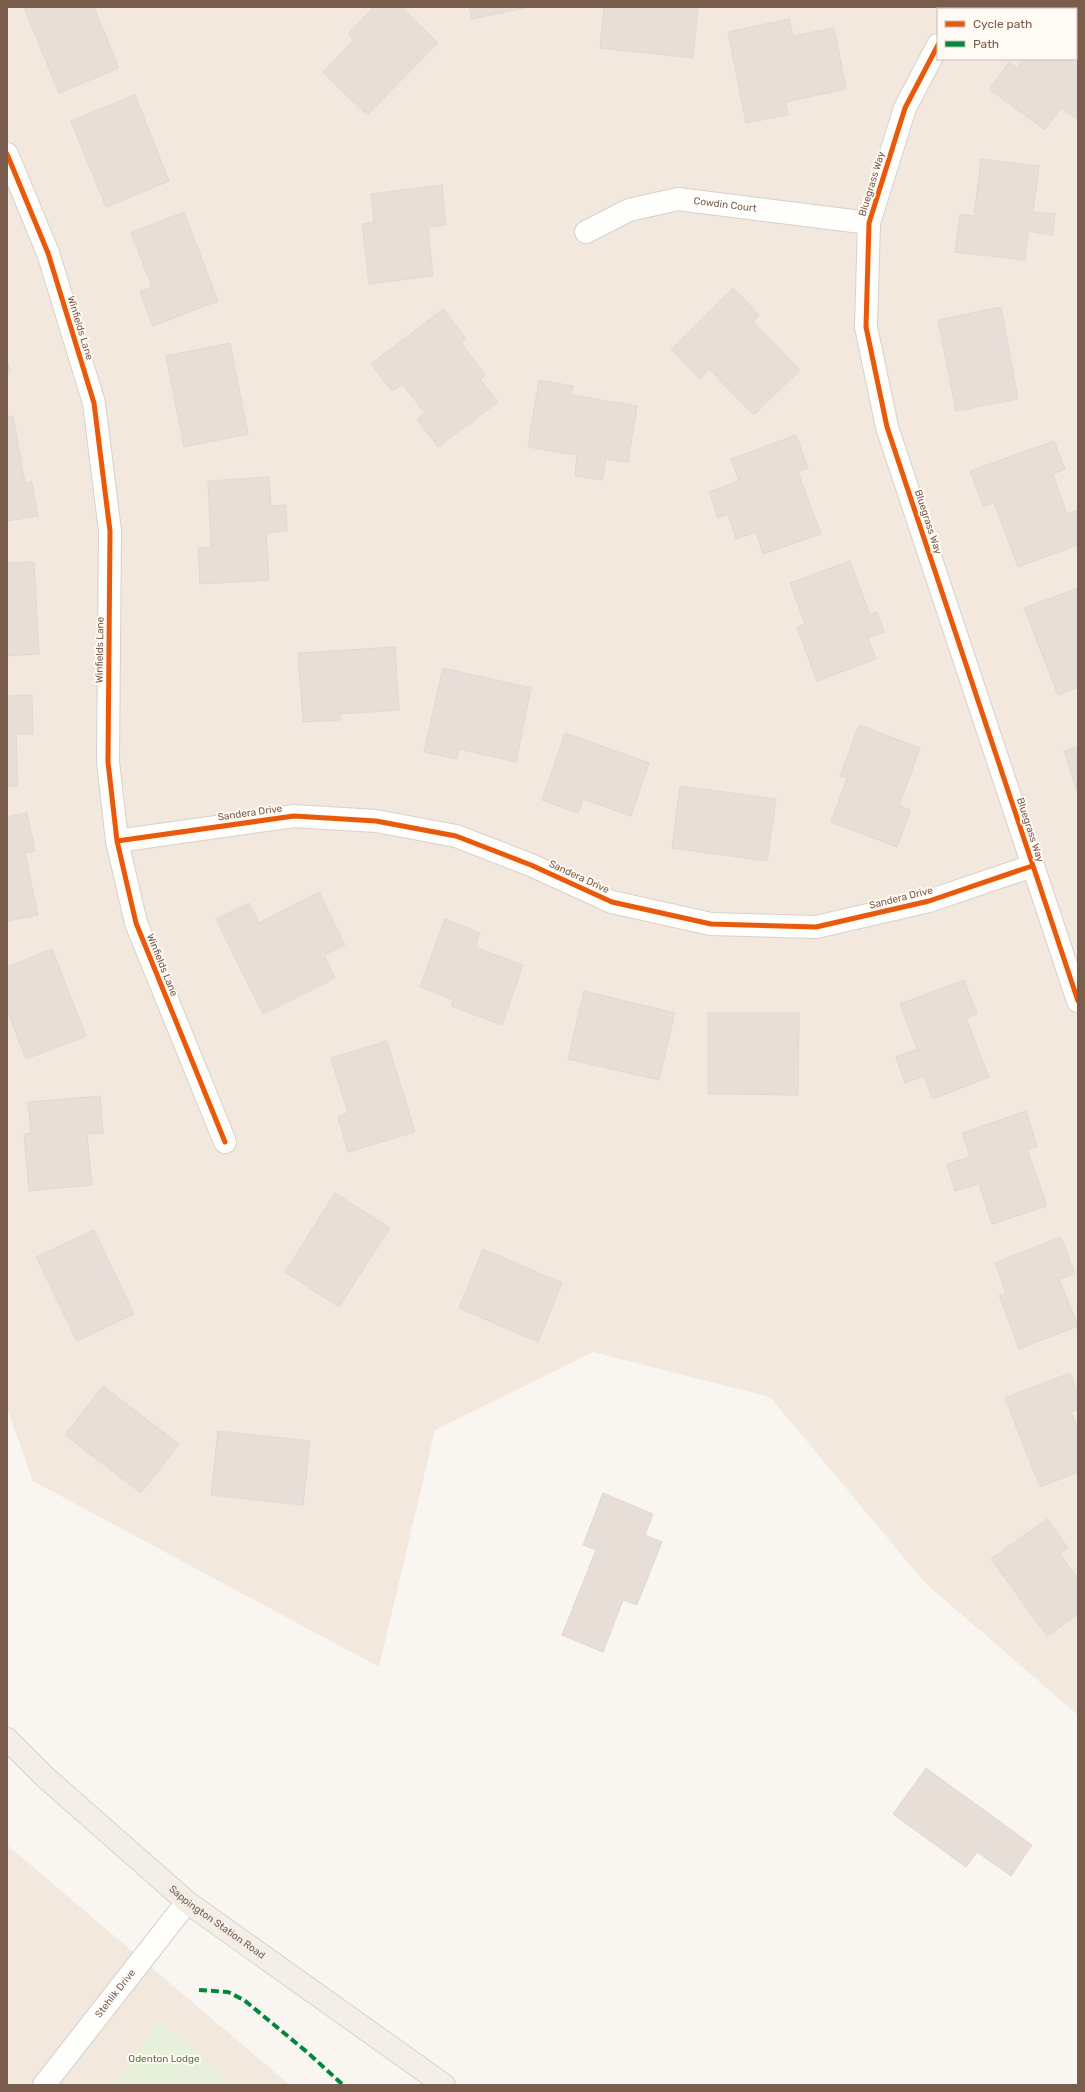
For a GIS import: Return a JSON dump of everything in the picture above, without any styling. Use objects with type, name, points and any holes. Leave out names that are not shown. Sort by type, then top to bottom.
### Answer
[{"type":"main road","name":"Sappington Station Road","points":[[7,1739],[45,1778],[187,1902],[444,2085]]},
{"type":"street","name":"Bluegrass Way","points":[[937,46],[906,108],[869,223],[866,327],[887,426],[1078,1001]]},
{"type":"street","name":"Winfields Lane","points":[[7,154],[48,253],[94,403],[110,531],[108,762],[117,841],[136,924],[225,1142]]},
{"type":"street","name":"Cowdin Court","points":[[586,232],[629,210],[678,199],[869,223]]},
{"type":"street","name":"Sandera Drive","points":[[117,841],[294,816],[376,821],[456,836],[530,865],[612,902],[711,924],[816,927],[929,901],[1032,866]]},
{"type":"street","name":"Stehlik Drive","points":[[44,2085],[187,1902]]},
{"type":"shaded area","points":[[7,7],[1078,7],[1078,1715],[925,1583],[770,1397],[593,1352],[435,1430],[379,1667],[33,1481],[7,1408]]},
{"type":"shaded area","points":[[7,1845],[290,2085],[7,2085]]},
{"type":"green space","name":"Odenton Lodge","points":[[160,2020],[234,2085],[113,2085]]},
{"type":"building","points":[[24,7],[94,7],[119,68],[59,93]]},
{"type":"building","points":[[374,7],[401,7],[438,43],[367,115],[323,72],[354,40],[348,34]]},
{"type":"building","points":[[469,7],[528,7],[472,19]]},
{"type":"building","points":[[604,7],[698,7],[693,58],[600,48]]},
{"type":"building","points":[[789,19],[793,36],[834,28],[846,89],[785,102],[788,115],[746,123],[728,32]]},
{"type":"building","points":[[1077,27],[1078,119],[1061,108],[1045,130],[989,89],[1009,62],[1017,68],[1022,60],[1077,60]]},
{"type":"building","points":[[135,95],[169,181],[106,207],[71,121]]},
{"type":"building","points":[[981,159],[1039,166],[1033,212],[1055,214],[1052,235],[1028,231],[1025,260],[955,252],[960,214],[974,216]]},
{"type":"building","points":[[442,185],[446,225],[428,227],[433,276],[369,284],[362,224],[374,222],[371,194]]},
{"type":"building","points":[[184,212],[218,301],[153,326],[140,292],[152,287],[131,233]]},
{"type":"building","points":[[733,288],[759,315],[753,322],[800,370],[754,415],[709,369],[700,379],[671,349]]},
{"type":"building","points":[[1001,307],[1018,399],[956,411],[938,320]]},
{"type":"building","points":[[443,309],[466,339],[461,343],[485,375],[480,379],[498,402],[438,447],[417,419],[425,413],[402,384],[392,391],[371,364]]},
{"type":"building","points":[[230,343],[248,434],[184,447],[166,356]]},
{"type":"building","points":[[7,361],[11,371],[7,373]]},
{"type":"building","points":[[539,380],[573,386],[571,395],[637,406],[628,462],[606,459],[602,480],[575,476],[577,455],[528,447]]},
{"type":"building","points":[[13,416],[25,483],[32,482],[38,516],[7,521],[7,417]]},
{"type":"building","points":[[796,435],[808,468],[798,472],[821,534],[763,554],[756,532],[736,539],[728,514],[718,518],[709,492],[739,481],[731,459]]},
{"type":"building","points":[[1054,441],[1065,469],[1053,474],[1067,514],[1078,510],[1078,545],[1018,567],[994,503],[983,506],[970,471]]},
{"type":"building","points":[[269,477],[271,506],[286,505],[287,531],[266,533],[269,580],[200,584],[198,548],[211,547],[208,481]]},
{"type":"building","points":[[850,561],[870,615],[877,612],[884,632],[868,638],[876,659],[817,681],[797,627],[805,624],[790,583]]},
{"type":"building","points":[[34,562],[39,654],[7,656],[7,563]]},
{"type":"building","points":[[1078,588],[1078,687],[1058,695],[1024,608]]},
{"type":"building","points":[[395,647],[399,710],[340,714],[340,720],[303,722],[298,653]]},
{"type":"building","points":[[443,668],[531,688],[516,762],[459,749],[457,759],[424,752]]},
{"type":"building","points":[[32,695],[33,734],[16,734],[18,786],[7,786],[7,696]]},
{"type":"building","points":[[859,725],[920,748],[899,806],[911,810],[897,847],[831,822],[847,778],[840,776]]},
{"type":"building","points":[[565,733],[649,763],[631,816],[583,799],[578,813],[542,800]]},
{"type":"building","points":[[1078,747],[1078,791],[1077,791],[1064,751]]},
{"type":"building","points":[[680,786],[776,799],[767,861],[672,848]]},
{"type":"building","points":[[27,813],[35,851],[25,853],[38,915],[7,921],[7,817]]},
{"type":"building","points":[[319,892],[345,945],[324,955],[335,978],[263,1014],[216,919],[249,903],[259,923]]},
{"type":"building","points":[[445,919],[480,933],[475,947],[523,965],[502,1025],[451,1006],[454,1000],[420,987]]},
{"type":"building","points":[[52,949],[86,1036],[26,1059],[7,1010],[7,967]]},
{"type":"building","points":[[964,980],[977,1014],[966,1018],[989,1077],[933,1099],[924,1076],[905,1083],[896,1057],[917,1049],[900,1004]]},
{"type":"building","points":[[584,991],[675,1013],[659,1080],[568,1059]]},
{"type":"building","points":[[708,1013],[799,1013],[798,1095],[708,1094]]},
{"type":"building","points":[[387,1041],[415,1132],[348,1152],[338,1117],[348,1113],[331,1058]]},
{"type":"building","points":[[100,1096],[103,1133],[87,1134],[92,1185],[29,1191],[24,1134],[31,1133],[28,1102]]},
{"type":"building","points":[[1026,1111],[1037,1146],[1027,1149],[1047,1206],[992,1224],[979,1184],[955,1191],[947,1164],[970,1157],[962,1133]]},
{"type":"building","points":[[335,1193],[390,1228],[339,1307],[285,1272]]},
{"type":"building","points":[[94,1230],[134,1314],[77,1341],[36,1257]]},
{"type":"building","points":[[1061,1237],[1075,1274],[1059,1279],[1078,1326],[1019,1349],[999,1295],[1006,1293],[995,1263]]},
{"type":"building","points":[[483,1249],[562,1283],[538,1342],[459,1308]]},
{"type":"building","points":[[1070,1373],[1078,1393],[1078,1409],[1071,1412],[1078,1429],[1078,1472],[1040,1487],[1005,1398]]},
{"type":"building","points":[[103,1386],[179,1444],[141,1493],[65,1435]]},
{"type":"building","points":[[218,1431],[310,1441],[303,1505],[211,1495]]},
{"type":"building","points":[[603,1493],[653,1514],[645,1535],[662,1542],[637,1605],[623,1600],[603,1652],[562,1635],[596,1550],[583,1545]]},
{"type":"building","points":[[1047,1519],[1068,1548],[1060,1554],[1078,1579],[1078,1614],[1047,1636],[991,1559]]},
{"type":"building","points":[[926,1768],[1032,1845],[1011,1876],[977,1852],[966,1867],[893,1814]]},
{"type":"marked path","points":[[199,1990],[228,1992],[244,2000],[307,2052],[343,2085]]},
{"type":"cycle path","points":[[937,47],[905,108],[869,223],[866,327],[887,427],[1078,1001]]},
{"type":"cycle path","points":[[7,154],[48,253],[94,403],[110,531],[108,762],[117,841],[136,923],[225,1142]]},
{"type":"cycle path","points":[[117,841],[294,816],[376,821],[456,836],[531,865],[612,902],[711,924],[816,927],[929,901],[1032,866]]}]
